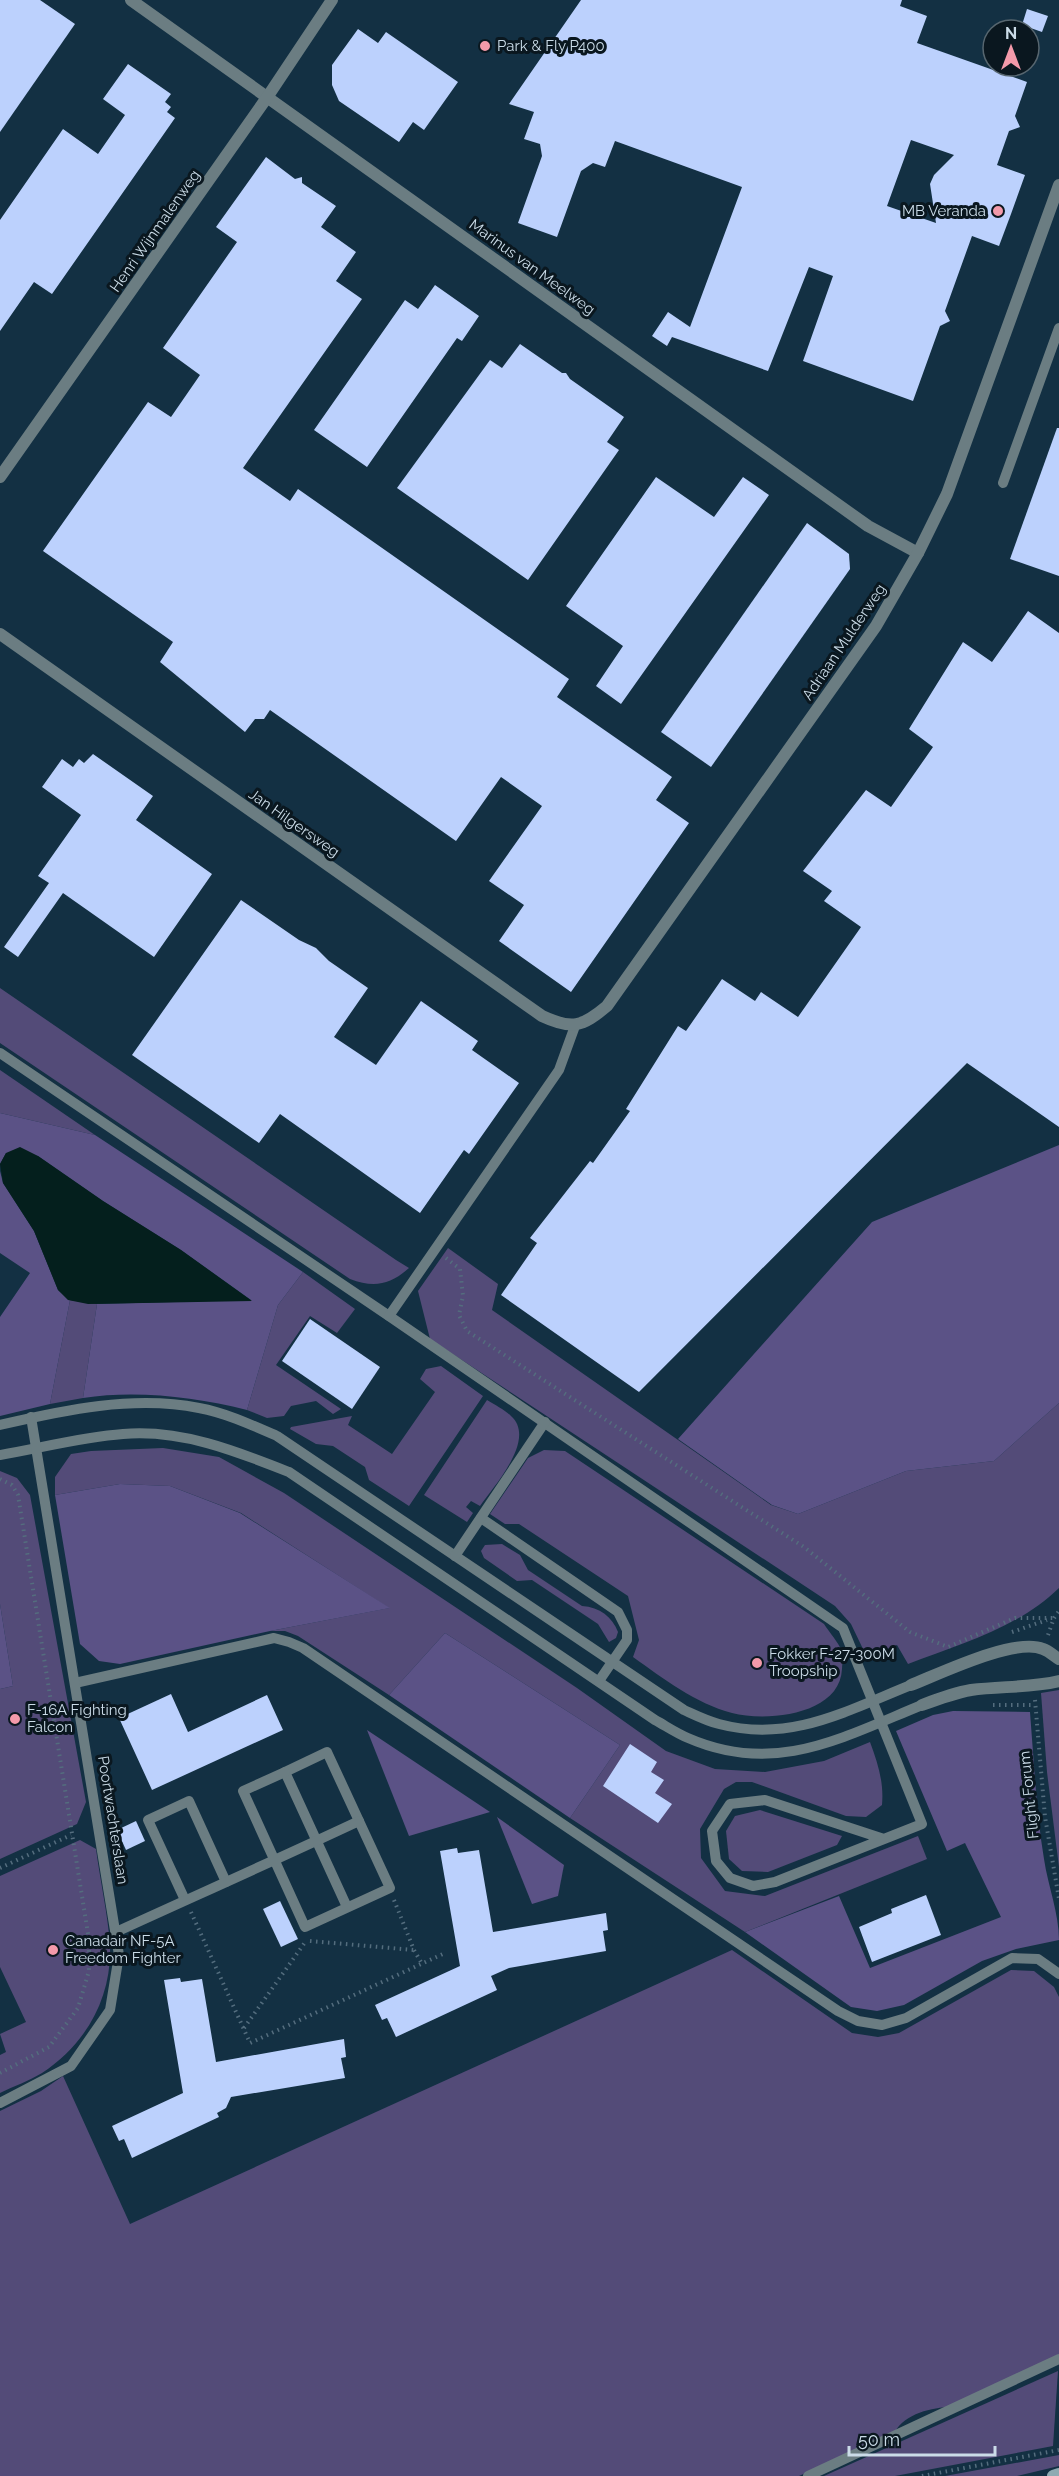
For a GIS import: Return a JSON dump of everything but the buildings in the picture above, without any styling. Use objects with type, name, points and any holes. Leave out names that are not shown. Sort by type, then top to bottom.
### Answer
[{"type":"main road","points":[[1053,2476],[1059,2474]]},
{"type":"street","name":"Marinus van Meelweg","points":[[131,0],[868,526],[918,553]]},
{"type":"street","name":"Henri Wijnmalenweg","points":[[0,477],[268,96],[332,0]]},
{"type":"street","name":"Adriaan Mulderweg","points":[[575,1026],[586,1023],[606,1006],[876,626],[918,553],[947,494],[1059,184]]},
{"type":"street","name":"Jan Hilgersweg","points":[[0,634],[542,1016],[559,1024],[575,1026]]},
{"type":"street","points":[[911,1685],[986,1655],[1016,1648],[1043,1648],[1059,1659]]},
{"type":"street","points":[[922,1705],[944,1696],[971,1690],[1035,1686],[1059,1681]]},
{"type":"lane","points":[[1003,483],[1059,328]]},
{"type":"lane","points":[[389,1316],[559,1070],[575,1026]]},
{"type":"lane","points":[[0,1053],[545,1422],[843,1628],[922,1824],[884,1839],[775,1882],[753,1886],[730,1878],[716,1860],[712,1831],[730,1804],[765,1800],[884,1839]]},
{"type":"lane","points":[[0,1425],[94,1407],[156,1403],[199,1408],[236,1418],[277,1436],[684,1710],[717,1724],[751,1731],[785,1730],[819,1722],[911,1685]]},
{"type":"lane","name":"Poortwachterslaan","points":[[0,2103],[71,2066],[110,2010],[119,1955],[31,1418]]},
{"type":"lane","points":[[455,1556],[545,1422]]},
{"type":"lane","points":[[0,1455],[124,1434],[164,1434],[202,1441],[236,1451],[289,1472],[656,1720],[687,1738],[720,1749],[743,1753],[789,1753],[820,1746],[922,1705]]},
{"type":"lane","points":[[481,1518],[618,1612],[627,1630],[627,1640],[599,1681]]},
{"type":"lane","points":[[75,1683],[274,1638],[289,1642],[323,1661],[838,2011],[858,2021],[882,2025],[906,2018],[1012,1958],[1038,1959],[1059,1974]]},
{"type":"lane","points":[[327,1752],[390,1888],[305,1927],[243,1791],[285,1772],[327,1752]]},
{"type":"lane","points":[[285,1772],[347,1907]]},
{"type":"lane","points":[[185,1900],[148,1820],[189,1801],[226,1882]]},
{"type":"lane","points":[[116,1932],[359,1821]]},
{"type":"lane","points":[[808,2476],[1059,2360]]},
{"type":"path","points":[[435,1250],[460,1269],[463,1296],[459,1315],[467,1331],[804,1547],[910,1632],[948,1647],[1015,1618],[1054,1618]]},
{"type":"path","points":[[0,1479],[12,1485],[18,1495],[89,1940],[89,1971],[78,2008],[49,2047],[0,2073]]},
{"type":"path","points":[[1043,1648],[1054,1618],[1059,1611]]},
{"type":"path","name":"Flight Forum","points":[[1035,1686],[1045,1817],[1059,1899]]},
{"type":"path","points":[[0,1868],[71,1835]]},
{"type":"path","points":[[390,1888],[414,1950],[422,1964]]},
{"type":"path","points":[[185,1900],[250,2043],[445,1953]]},
{"type":"path","points":[[244,2029],[307,1940],[305,1927]]},
{"type":"path","points":[[307,1940],[414,1950]]},
{"type":"path","points":[[922,2476],[1059,2450]]},
{"type":"shaded area","points":[[0,988],[409,1268],[395,1278],[381,1283],[374,1284],[350,1279],[0,1043]]},
{"type":"shaded area","points":[[0,1070],[95,1135],[0,1113]]},
{"type":"shaded area","points":[[0,1113],[95,1135],[303,1272],[278,1305],[247,1410],[165,1396],[124,1395],[83,1398],[97,1304],[251,1300],[181,1250],[103,1201],[38,1156],[6,1153],[0,1164]]},
{"type":"shaded area","points":[[1059,1145],[1059,1403],[994,1461],[906,1471],[798,1514],[772,1505],[678,1439],[872,1222]]},
{"type":"shaded area","points":[[20,1147],[38,1156],[103,1201],[181,1250],[252,1301],[88,1304],[68,1300],[58,1290],[34,1231],[3,1183],[0,1164],[6,1153]]},
{"type":"shaded area","points":[[0,1171],[3,1183],[34,1231],[58,1290],[70,1300],[50,1404],[0,1416],[0,1317],[30,1273],[0,1253]]},
{"type":"shaded area","points":[[448,1248],[498,1284],[492,1310],[771,1505],[798,1514],[906,1471],[994,1461],[1059,1403],[1059,1588],[1025,1614],[988,1634],[908,1664],[897,1645],[869,1656],[851,1624],[835,1606],[430,1339],[418,1291]]},
{"type":"shaded area","points":[[303,1272],[355,1309],[337,1333],[310,1316],[276,1365],[341,1409],[333,1414],[316,1401],[291,1406],[284,1416],[267,1418],[247,1410],[278,1305]]},
{"type":"shaded area","points":[[70,1300],[97,1304],[83,1398],[50,1404]]},
{"type":"shaded area","points":[[441,1366],[483,1396],[409,1506],[369,1480],[365,1467],[333,1446],[316,1444],[290,1429],[352,1416],[348,1425],[392,1454],[435,1392],[420,1379],[426,1369]]},
{"type":"shaded area","points":[[487,1400],[511,1416],[518,1426],[519,1437],[511,1462],[480,1506],[471,1501],[466,1507],[473,1513],[467,1522],[424,1495]]},
{"type":"shaded area","points":[[163,1448],[219,1457],[284,1493],[577,1688],[666,1751],[715,1769],[765,1772],[824,1761],[870,1742],[880,1773],[882,1805],[866,1817],[846,1816],[752,1782],[736,1782],[724,1789],[700,1829],[701,1858],[725,1891],[765,1896],[918,1836],[927,1859],[745,1932],[570,1818],[620,1745],[445,1633],[389,1695],[298,1636],[285,1631],[270,1631],[389,1608],[241,1513],[170,1486],[120,1484],[55,1495],[55,1477],[71,1454]]},
{"type":"shaded area","points":[[544,1450],[565,1451],[824,1624],[843,1655],[838,1684],[829,1697],[816,1706],[782,1715],[747,1716],[732,1713],[693,1697],[633,1657],[639,1640],[628,1596],[519,1524],[505,1524],[490,1514],[528,1458]]},
{"type":"shaded area","points":[[0,1471],[17,1478],[30,1495],[86,1802],[77,1824],[0,1859],[0,1689],[13,1686],[0,1604]]},
{"type":"shaded area","points":[[120,1484],[170,1486],[240,1513],[390,1608],[270,1631],[120,1664],[99,1661],[80,1644],[55,1495]]},
{"type":"shaded area","points":[[502,1544],[520,1555],[528,1570],[582,1606],[594,1608],[609,1617],[618,1632],[616,1638],[609,1642],[598,1624],[532,1580],[517,1581],[484,1558],[481,1551],[485,1545]]},
{"type":"shaded area","points":[[0,1604],[13,1686],[0,1689]]},
{"type":"shaded area","points":[[445,1633],[620,1745],[570,1818],[389,1695]]},
{"type":"shaded area","points":[[1059,1690],[1059,1867],[1047,1772],[1041,1693]]},
{"type":"shaded area","points":[[953,1711],[1030,1712],[1041,1841],[1059,1940],[1016,1949],[982,1961],[904,2005],[877,2011],[851,2007],[745,1932],[839,1896],[870,1968],[1001,1917],[965,1843],[947,1851],[896,1731],[933,1715]]},
{"type":"shaded area","points":[[367,1730],[490,1812],[409,1836]]},
{"type":"shaded area","points":[[760,1810],[842,1836],[837,1845],[768,1872],[742,1871],[729,1859],[726,1831],[735,1816]]},
{"type":"shaded area","points":[[497,1817],[564,1865],[558,1896],[532,1904]]},
{"type":"shaded area","points":[[80,1840],[96,1849],[108,1922],[109,1965],[101,2001],[83,2034],[58,2061],[37,2076],[0,2093],[0,2055],[6,2052],[0,2034],[26,2022],[0,1967],[0,1876]]},
{"type":"shaded area","points":[[732,1950],[852,2033],[878,2037],[899,2033],[1011,1970],[1034,1971],[1054,1987],[1059,1997],[1059,2358],[951,2407],[936,2408],[912,2416],[905,2420],[895,2432],[799,2476],[0,2476],[0,2111],[41,2091],[63,2076],[130,2224]]},
{"type":"shaded area","points":[[1058,2371],[1053,2446],[895,2476],[824,2476]]},
{"type":"shaded area","points":[[1059,2455],[1059,2466],[1017,2476],[945,2476]]},
{"type":"place","name":"Park & Fly P400","points":[[485,46]]},
{"type":"place","name":"MB Veranda","points":[[998,211]]},
{"type":"place","name":"Fokker F-27-300M Troopship","points":[[757,1663]]},
{"type":"place","name":"F-16A Fighting Falcon","points":[[15,1719]]},
{"type":"place","name":"Canadair NF-5A Freedom Fighter","points":[[53,1950]]}]
